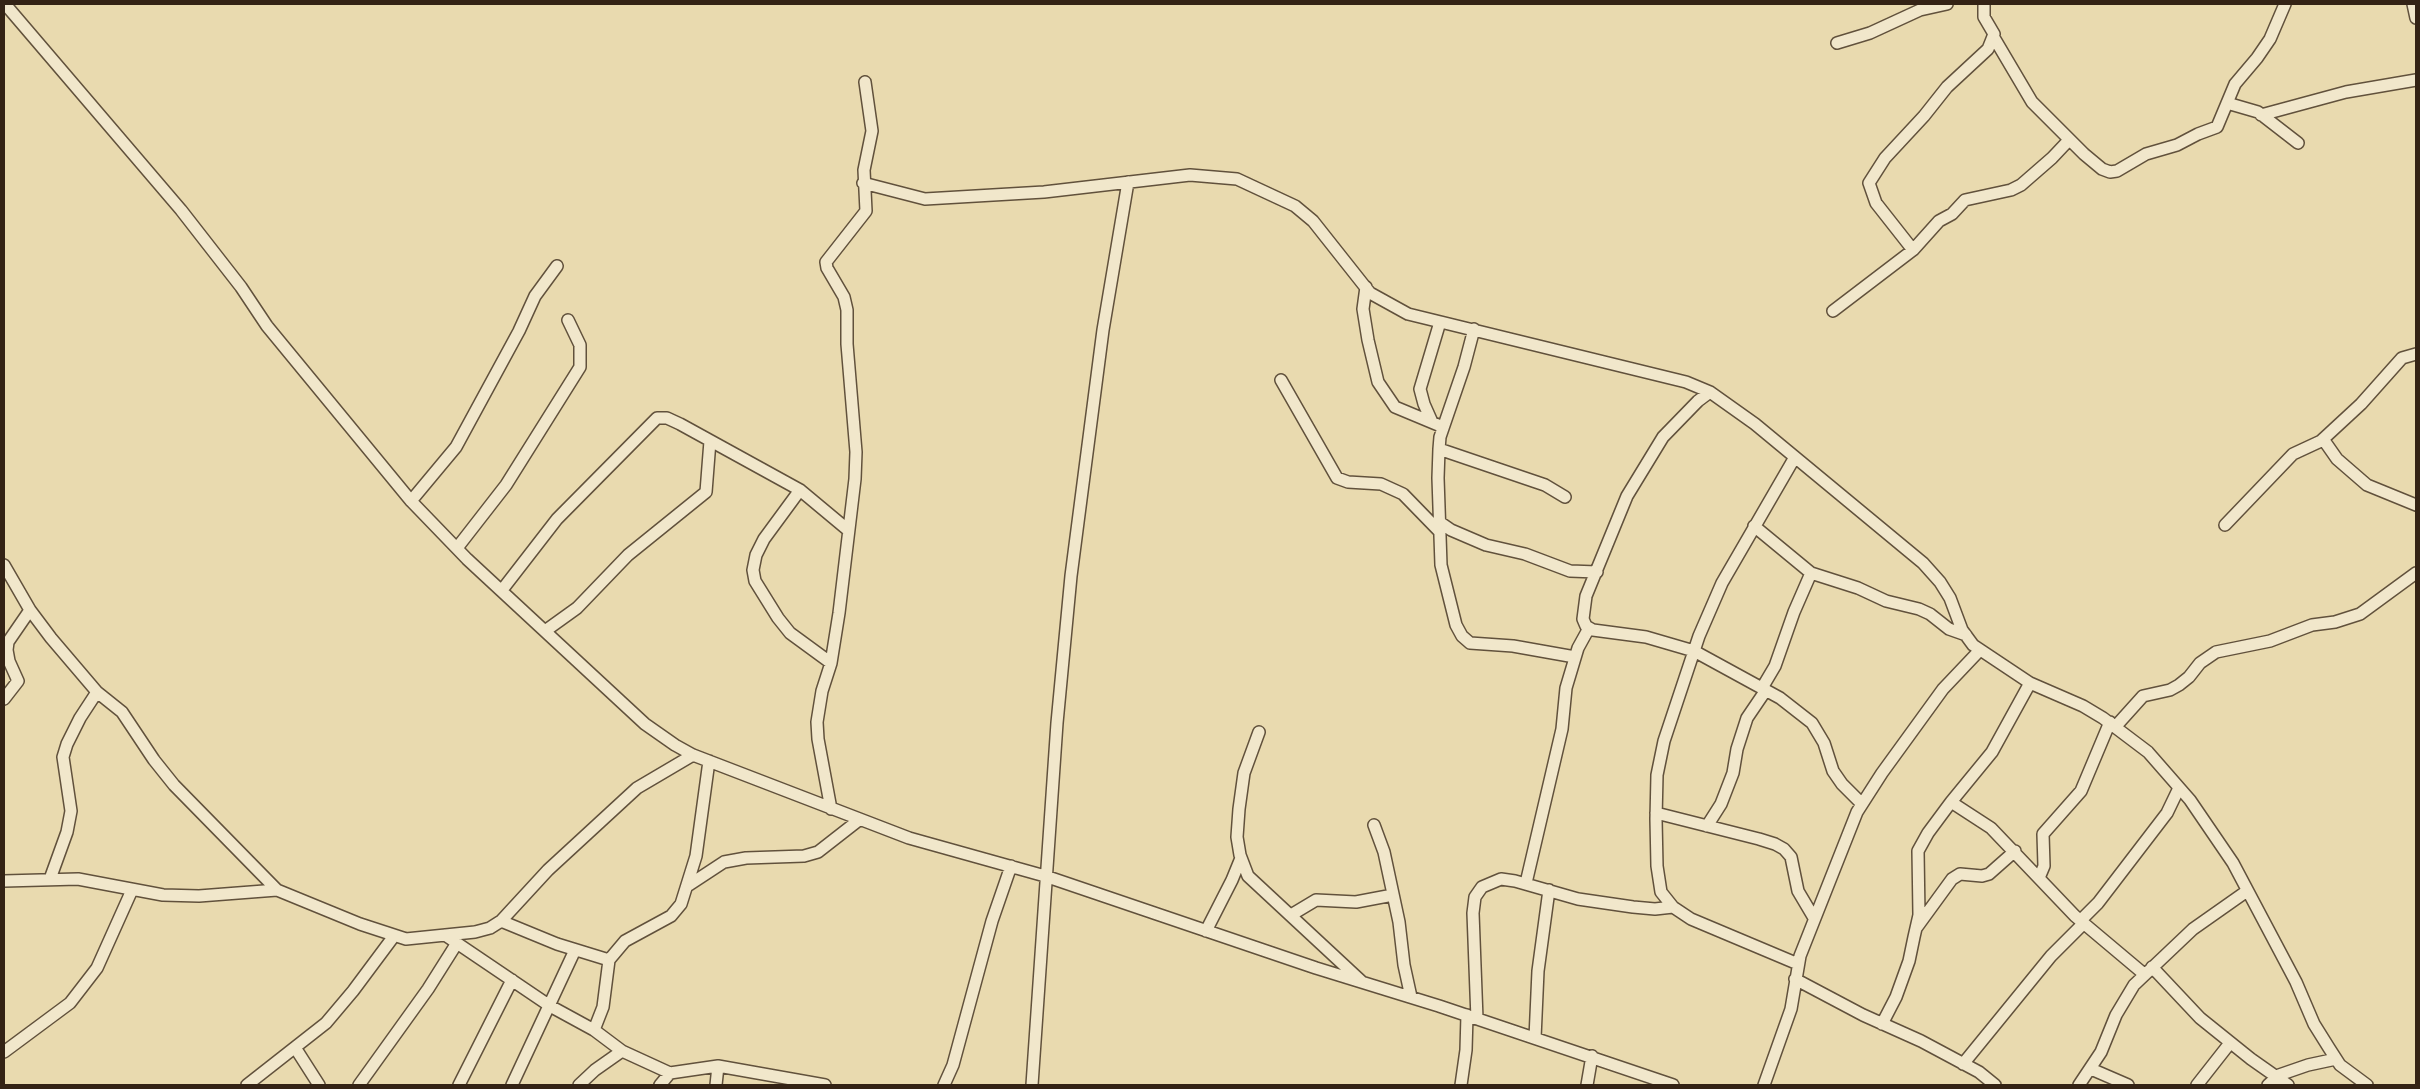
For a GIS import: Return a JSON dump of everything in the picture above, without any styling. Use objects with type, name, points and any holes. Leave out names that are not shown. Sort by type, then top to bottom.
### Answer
[{"type":"street","points":[[5,4],[181,210],[242,287],[267,326],[411,501],[457,548],[645,724],[693,755],[909,838],[1046,876],[1206,931],[1592,1056],[1673,1085]]},
{"type":"street","points":[[1837,43],[1870,33],[1920,10],[1947,4]]},
{"type":"street","points":[[1984,4],[1984,17],[2032,102],[2050,118],[2069,140],[2102,169],[2110,172],[2146,154],[2177,145],[2217,127],[2235,84],[2258,58],[2270,39],[2285,4]]},
{"type":"street","points":[[2412,4],[2416,18]]},
{"type":"street","points":[[1913,250],[1876,203],[1869,183],[1885,158],[1924,116],[1947,87],[1988,49],[1994,36]]},
{"type":"street","points":[[2261,115],[2324,96],[2416,80]]},
{"type":"street","points":[[831,809],[816,722],[822,691],[831,663],[843,582],[855,479],[856,452],[847,310],[844,297],[827,268],[826,262],[832,252],[846,239],[866,211],[863,183],[872,131],[865,82]]},
{"type":"street","points":[[2227,102],[2261,115],[2298,143]]},
{"type":"street","points":[[1834,311],[1913,250],[1939,221],[1952,214],[1964,200],[2011,190],[2021,185],[2052,158],[2069,140]]},
{"type":"street","points":[[863,183],[925,199],[1036,193],[1190,174],[1237,179],[1278,197],[1313,221],[1370,293],[1408,314],[1508,339],[1550,347],[1686,382],[1710,392],[1755,424],[1923,564],[1945,590],[1966,635],[1980,650],[2030,683],[2083,706],[2113,724],[2148,752],[2215,834],[2234,863],[2296,982],[2314,1024],[2336,1059],[2340,1065],[2367,1085]]},
{"type":"street","points":[[1032,1085],[1046,876],[1071,576],[1108,301],[1128,182]]},
{"type":"street","points":[[411,501],[456,447],[519,331],[535,296],[557,266]]},
{"type":"street","points":[[1366,287],[1364,309],[1368,340],[1378,382],[1395,407],[1443,427]]},
{"type":"street","points":[[457,548],[506,484],[580,367],[580,345],[568,320]]},
{"type":"street","points":[[1432,422],[1420,389],[1440,322]]},
{"type":"street","points":[[1474,329],[1464,367],[1443,427],[1439,449],[1441,565],[1456,624],[1470,643],[1513,646],[1575,657]]},
{"type":"street","points":[[2225,525],[2293,454],[2323,440],[2362,404],[2402,358],[2416,354]]},
{"type":"street","points":[[1281,380],[1337,478],[1348,482],[1381,484],[1403,494],[1439,526],[1486,546],[1524,554],[1570,571],[1597,572]]},
{"type":"street","points":[[1710,392],[1698,401],[1663,437],[1627,496],[1586,596],[1583,619],[1589,628],[1610,633],[1646,636],[1694,651],[1764,689],[1802,713],[1812,723],[1824,743],[1833,770],[1842,784],[1862,804]]},
{"type":"street","points":[[502,590],[557,519],[657,418],[667,418],[800,490],[848,530]]},
{"type":"street","points":[[2323,440],[2337,459],[2367,485],[2416,505]]},
{"type":"street","points":[[545,631],[577,608],[628,555],[706,492],[710,441]]},
{"type":"street","points":[[1439,449],[1545,485],[1565,497]]},
{"type":"street","points":[[1795,458],[1722,583],[1694,651],[1664,741],[1657,775],[1656,866],[1661,892],[1673,907],[1691,920],[1798,964]]},
{"type":"street","points":[[800,490],[764,539],[756,555],[753,570],[755,581],[778,618],[790,632],[831,663]]},
{"type":"street","points":[[1754,526],[1811,573],[1858,588],[1886,601],[1920,609],[1930,614],[1949,629],[1966,635]]},
{"type":"street","points":[[4,565],[30,610],[51,638],[97,692],[122,712],[154,760],[174,785],[278,890],[394,936],[406,939],[490,928],[501,921],[559,859],[637,788],[693,755]]},
{"type":"street","points":[[1707,826],[1721,804],[1733,773],[1739,741],[1747,718],[1775,666],[1794,612],[1811,573]]},
{"type":"street","points":[[2039,878],[2044,866],[2043,834],[2081,791],[2113,724],[2142,696],[2170,690],[2179,685],[2208,656],[2225,650],[2270,641],[2312,625],[2353,617],[2378,603],[2416,573]]},
{"type":"street","points":[[4,699],[18,681],[9,661],[8,642],[30,610]]},
{"type":"street","points":[[1526,883],[1562,729],[1566,688],[1575,657],[1589,628]]},
{"type":"street","points":[[1764,1085],[1791,1009],[1798,964],[1814,918],[1840,851],[1862,804],[1943,689],[1980,650]]},
{"type":"street","points":[[1882,1024],[1909,961],[1916,930],[1919,915],[1918,851],[1951,802],[1992,752],[2030,683]]},
{"type":"street","points":[[50,879],[67,832],[71,811],[63,757],[67,744],[80,718],[97,692]]},
{"type":"street","points":[[1259,732],[1244,773],[1239,809],[1237,837],[1241,858],[1248,876],[1363,982]]},
{"type":"street","points":[[594,1030],[603,1007],[609,960],[625,941],[671,916],[681,904],[689,885],[696,856],[709,761]]},
{"type":"street","points":[[1964,1064],[2051,956],[2111,887],[2167,813],[2179,788]]},
{"type":"street","points":[[1951,802],[1975,816],[2015,851],[2082,922],[2148,971],[2272,1081],[2288,1085]]},
{"type":"street","points":[[1656,813],[1759,839],[1784,849],[1791,857],[1798,890],[1814,918]]},
{"type":"street","points":[[689,885],[724,862],[746,858],[804,856],[818,852],[859,820]]},
{"type":"street","points":[[1374,825],[1384,852],[1399,922],[1404,965],[1411,997]]},
{"type":"street","points":[[1916,930],[1952,879],[1960,874],[1982,876],[1989,874],[2015,851]]},
{"type":"street","points":[[1206,931],[1241,858]]},
{"type":"street","points":[[944,1085],[953,1065],[992,921],[1011,866]]},
{"type":"street","points":[[4,881],[78,879],[163,895],[199,896],[278,890]]},
{"type":"street","points":[[1461,1085],[1472,1017],[1472,936],[1475,897],[1482,887],[1501,880],[1526,883],[1578,899],[1655,909],[1673,907]]},
{"type":"street","points":[[4,1052],[70,1004],[97,968],[132,890]]},
{"type":"street","points":[[1535,1038],[1538,972],[1549,890]]},
{"type":"street","points":[[2080,1085],[2101,1052],[2125,998],[2148,971],[2192,929],[2247,890]]},
{"type":"street","points":[[1291,915],[1316,900],[1356,902],[1393,895]]},
{"type":"street","points":[[501,921],[575,950],[609,960]]},
{"type":"street","points":[[445,935],[550,1006],[594,1030],[622,1051],[670,1073],[718,1066],[825,1085]]},
{"type":"street","points":[[247,1085],[296,1049],[326,1023],[354,991],[394,936]]},
{"type":"street","points":[[358,1085],[423,996],[457,943]]},
{"type":"street","points":[[512,1085],[575,950]]},
{"type":"street","points":[[1795,979],[1882,1024],[1921,1041],[1979,1072],[1995,1085]]},
{"type":"street","points":[[459,1085],[512,980]]},
{"type":"street","points":[[2197,1085],[2230,1042]]},
{"type":"street","points":[[296,1049],[318,1085]]},
{"type":"street","points":[[579,1085],[595,1070],[622,1051]]},
{"type":"street","points":[[1587,1085],[1592,1056]]},
{"type":"street","points":[[2272,1081],[2308,1065],[2336,1059]]},
{"type":"street","points":[[716,1085],[718,1066]]},
{"type":"street","points":[[2091,1068],[2128,1085]]},
{"type":"street","points":[[660,1085],[670,1073]]}]
